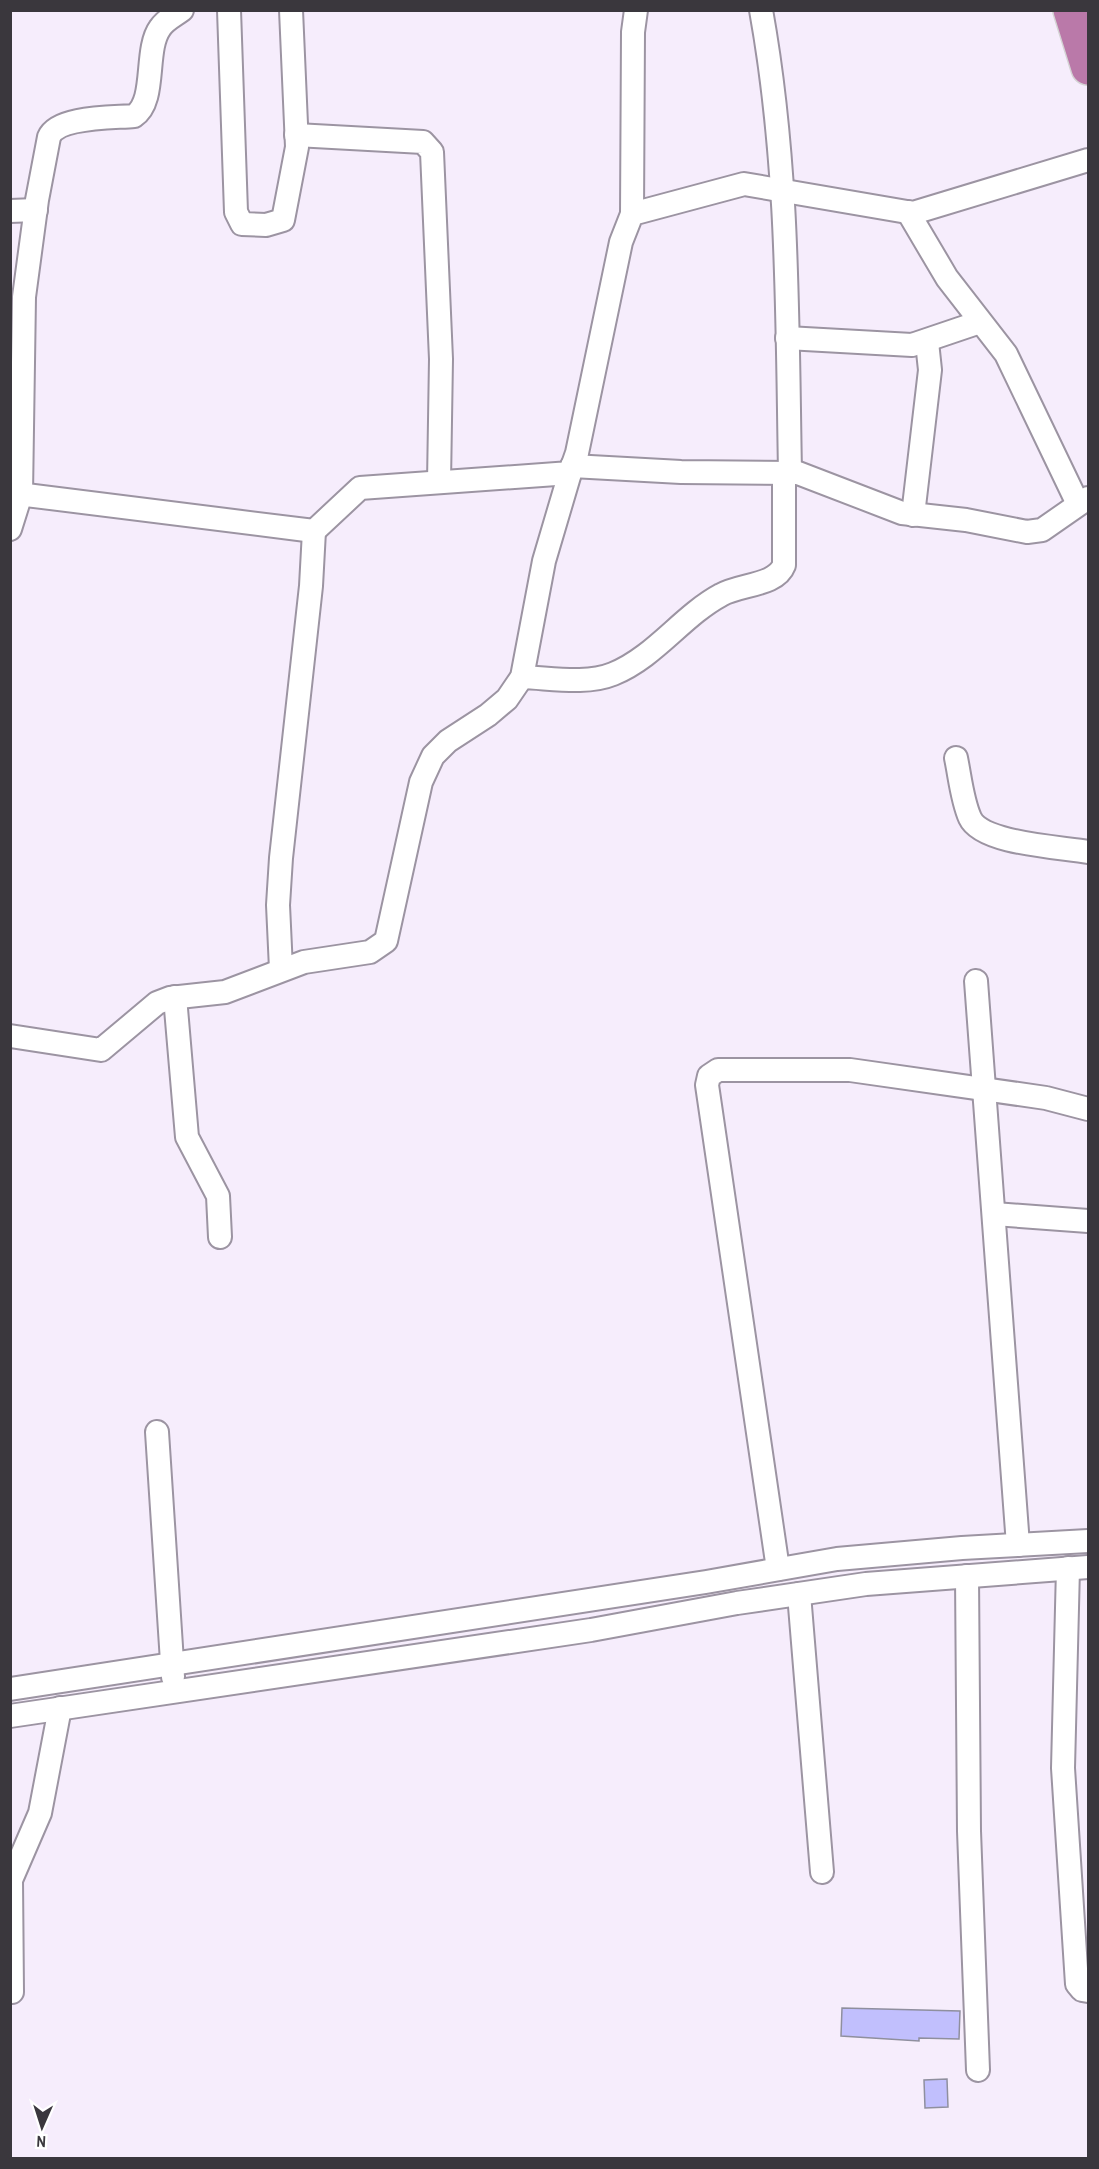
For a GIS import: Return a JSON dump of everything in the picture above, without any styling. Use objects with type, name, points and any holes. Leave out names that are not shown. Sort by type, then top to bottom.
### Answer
[{"type":"highway","points":[[1070,10],[1089,68]]},
{"type":"street","points":[[10,530],[16,493],[24,297],[36,210],[52,131],[66,123],[134,116],[138,113],[144,102],[154,38],[164,22],[182,10]]},
{"type":"street","points":[[229,10],[236,212],[242,224],[266,225],[283,220],[295,165],[291,10]]},
{"type":"street","points":[[10,1036],[101,1050],[157,1003],[175,997],[225,992],[304,962],[370,952],[386,941],[390,934],[421,782],[433,756],[448,741],[488,715],[507,699],[522,677],[544,561],[571,470],[621,242],[632,214],[633,32],[636,10]]},
{"type":"street","points":[[522,677],[579,679],[613,674],[632,663],[721,595],[743,585],[773,579],[781,574],[784,565],[787,472],[784,190],[774,81],[760,10]]},
{"type":"street","points":[[296,135],[423,142],[432,152],[441,359],[439,482]]},
{"type":"street","points":[[632,214],[744,184],[908,212],[1089,160]]},
{"type":"street","points":[[10,211],[36,210]]},
{"type":"street","points":[[281,969],[278,905],[280,869],[311,586],[314,531],[360,488],[571,470],[787,472],[807,474],[896,511],[1035,532],[1083,501],[1012,365],[936,261],[908,212]]},
{"type":"street","points":[[787,338],[898,345],[927,342],[980,322]]},
{"type":"street","points":[[914,514],[930,370],[927,342]]},
{"type":"street","points":[[16,493],[314,531]]},
{"type":"street","points":[[956,758],[970,818],[976,828],[1000,838],[1089,852]]},
{"type":"street","points":[[976,981],[1018,1545]]},
{"type":"street","points":[[175,997],[187,1137],[218,1196],[220,1237]]},
{"type":"street","points":[[778,1569],[707,1084],[709,1076],[718,1071],[850,1070],[984,1091],[1046,1098],[1089,1109]]},
{"type":"street","points":[[994,1214],[1089,1221]]},
{"type":"street","points":[[157,1432],[175,1690]]},
{"type":"street","points":[[10,1689],[837,1559],[1089,1541]]},
{"type":"street","points":[[10,1716],[591,1630],[866,1584],[1078,1567],[1063,1768],[1077,1984],[1082,1990],[1089,1991]]},
{"type":"street","points":[[967,1576],[969,1831],[978,2070]]},
{"type":"street","points":[[799,1594],[822,1872]]},
{"type":"street","points":[[330,1638],[334,1667]]},
{"type":"street","points":[[12,1992],[11,1880],[40,1813],[60,1708]]},
{"type":"building","points":[[842,2008],[960,2011],[959,2039],[919,2038],[919,2041],[841,2036]]},
{"type":"building","points":[[947,2079],[948,2107],[925,2108],[924,2080]]}]
